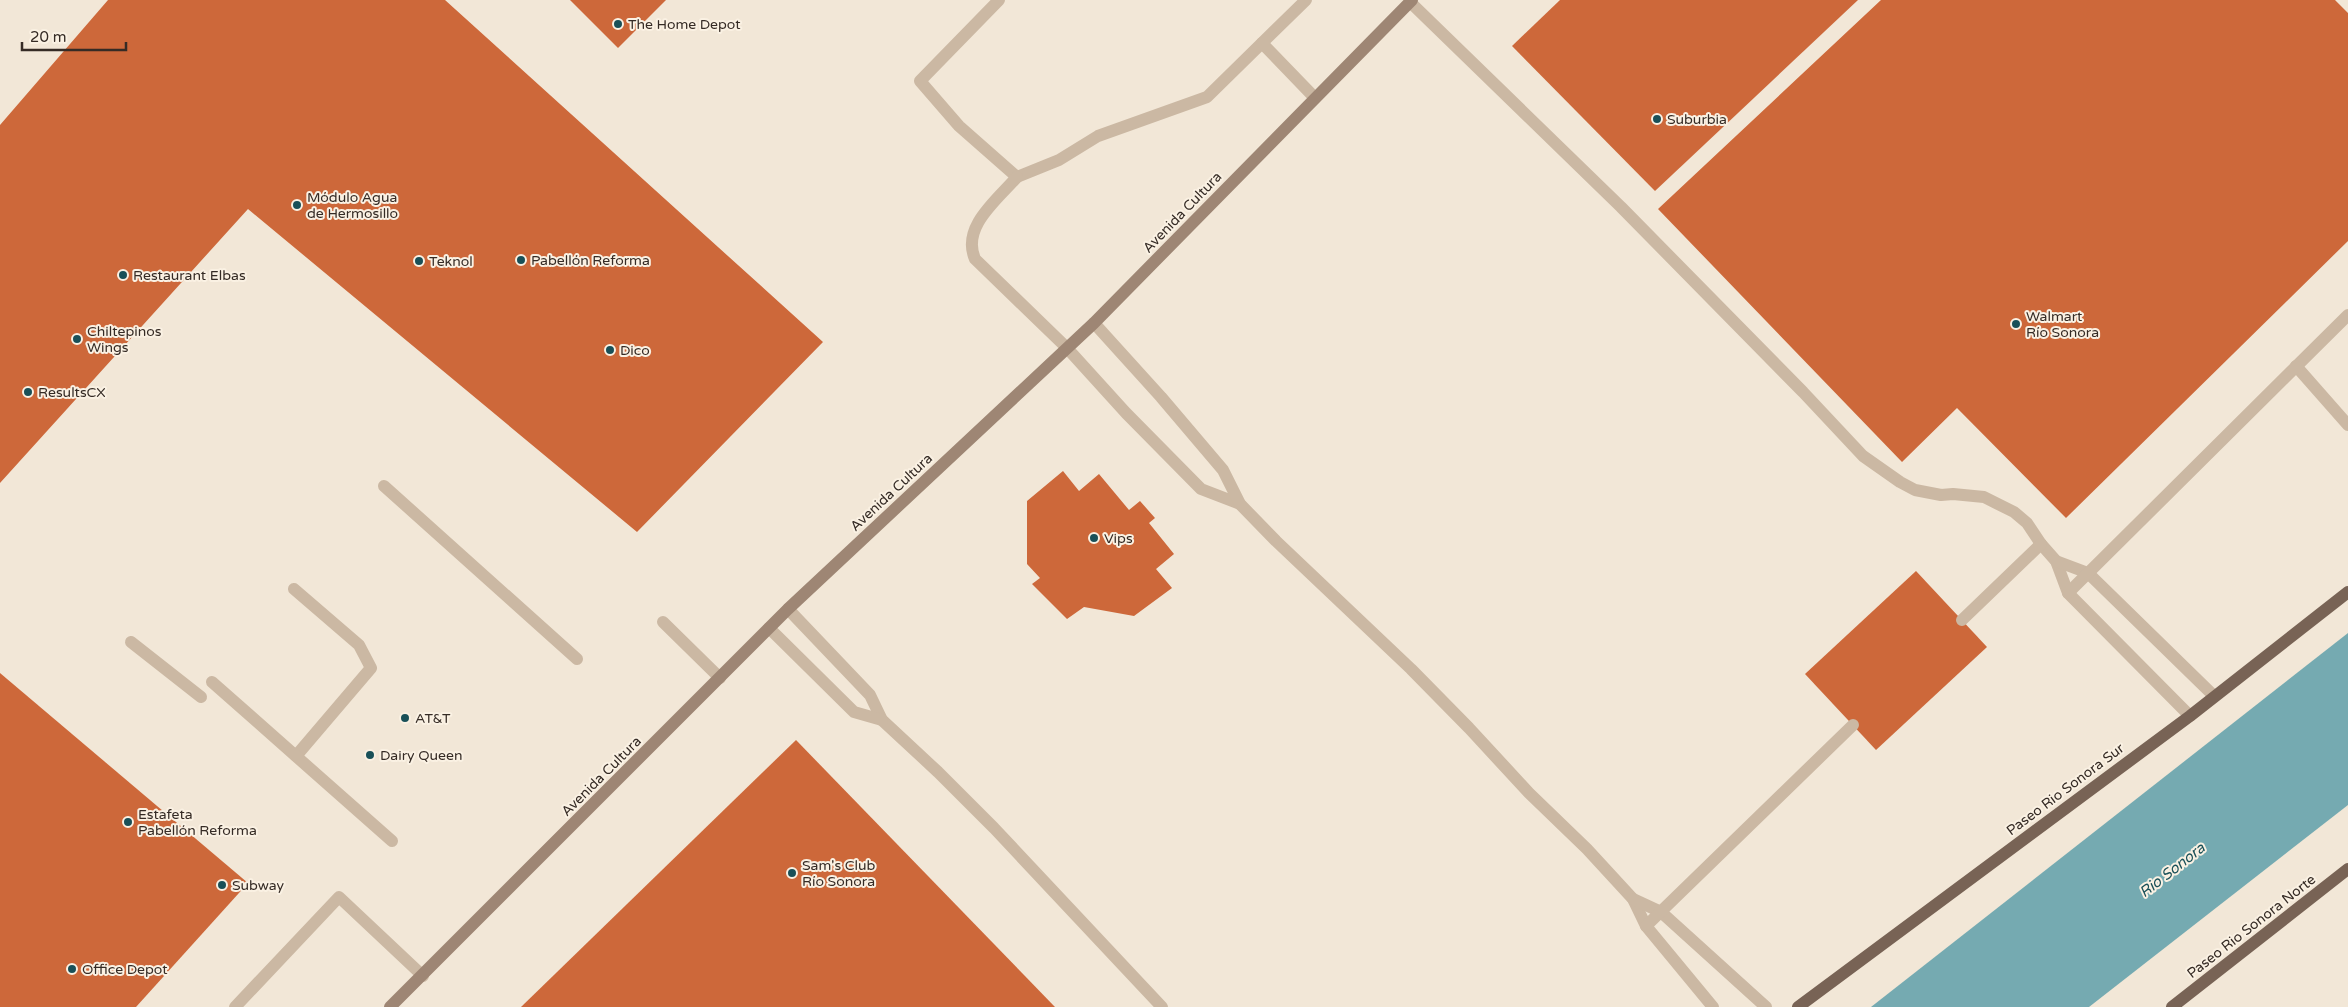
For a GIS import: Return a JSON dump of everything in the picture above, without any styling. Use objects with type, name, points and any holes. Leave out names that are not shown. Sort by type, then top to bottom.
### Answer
[{"type":"main road","name":"Paseo Rio Sonora Sur","points":[[1798,1007],[2190,716],[2348,592]]},
{"type":"main road","name":"Paseo Rio Sonora Norte","points":[[2172,1007],[2348,869]]},
{"type":"street","name":"Avenida Cultura","points":[[390,1007],[788,609],[1094,323],[1411,1]]},
{"type":"lane","points":[[999,0],[920,81],[959,126],[1017,177]]},
{"type":"lane","points":[[1240,504],[1201,489],[1126,413],[1067,348],[975,259],[971,249],[971,237],[975,225],[1017,177],[1059,160],[1098,136],[1207,98],[1306,0]]},
{"type":"lane","points":[[1411,1],[1647,233],[1863,456],[1900,482],[1915,490],[1941,495],[1954,494],[1984,497],[2000,503],[2027,523],[2041,544],[2056,561],[2068,593],[2190,716]]},
{"type":"lane","points":[[1262,43],[1315,98]]},
{"type":"lane","points":[[2068,593],[2348,315]]},
{"type":"lane","points":[[1094,323],[1161,397],[1223,470],[1240,504],[1450,708],[1529,794],[1587,849],[1633,898],[1646,926],[1713,1007]]},
{"type":"lane","points":[[2296,366],[2348,425]]},
{"type":"lane","points":[[384,486],[577,659]]},
{"type":"lane","points":[[1962,620],[2041,544]]},
{"type":"lane","points":[[2056,561],[2088,573],[2214,696]]},
{"type":"lane","points":[[294,589],[359,644],[371,668],[296,756]]},
{"type":"lane","points":[[788,609],[870,695],[882,720],[980,814],[1162,1007]]},
{"type":"lane","points":[[663,622],[720,678]]},
{"type":"lane","points":[[769,628],[854,712],[882,720]]},
{"type":"lane","points":[[131,642],[201,697]]},
{"type":"lane","points":[[212,682],[392,841]]},
{"type":"lane","points":[[1646,926],[1853,725]]},
{"type":"lane","points":[[235,1007],[339,897],[423,976]]},
{"type":"lane","points":[[1633,898],[1660,912],[1766,1007]]},
{"type":"water","name":"Rio Sonora","points":[[2348,633],[2348,805],[2089,1007],[1871,1007]]},
{"type":"building","name":"Pabellón Reforma","points":[[108,0],[445,0],[823,342],[637,532],[248,209],[0,483],[0,125]]},
{"type":"building","name":"The Home Depot","points":[[570,0],[666,0],[618,48]]},
{"type":"building","name":"Suburbia","points":[[1560,0],[1858,0],[1655,191],[1512,46]]},
{"type":"building","name":"Walmart Río Sonora","points":[[1881,0],[2335,0],[2348,13],[2348,241],[2066,518],[1957,408],[1902,462],[1658,209]]},
{"type":"building","name":"Vips","points":[[1063,471],[1079,491],[1099,474],[1129,510],[1140,501],[1155,518],[1149,523],[1174,554],[1156,569],[1172,588],[1134,616],[1084,607],[1067,619],[1032,584],[1040,578],[1027,564],[1027,501]]},
{"type":"building","points":[[1916,571],[1987,647],[1876,750],[1805,674]]},
{"type":"building","points":[[0,673],[248,883],[136,1007],[0,1007]]},
{"type":"building","name":"Sam's Club Río Sonora","points":[[796,740],[1055,1007],[521,1007]]},
{"type":"place","name":"The Home Depot","points":[[618,24]]},
{"type":"place","name":"Suburbia","points":[[1657,119]]},
{"type":"place","name":"Módulo Agua de Hermosillo","points":[[297,205]]},
{"type":"place","name":"Pabellón Reforma","points":[[521,260]]},
{"type":"place","name":"Teknol","points":[[419,261]]},
{"type":"place","name":"Restaurant Elbas","points":[[123,275]]},
{"type":"place","name":"Walmart Río Sonora","points":[[2016,324]]},
{"type":"place","name":"Chiltepinos Wings","points":[[77,339]]},
{"type":"place","name":"Dico","points":[[610,350]]},
{"type":"place","name":"ResultsCX","points":[[28,392]]},
{"type":"place","name":"Vips","points":[[1094,538]]},
{"type":"place","name":"AT&T","points":[[405,718]]},
{"type":"place","name":"Dairy Queen","points":[[370,755]]},
{"type":"place","name":"Estafeta Pabellón Reforma","points":[[128,822]]},
{"type":"place","name":"Sam's Club Río Sonora","points":[[792,873]]},
{"type":"place","name":"Subway","points":[[222,885]]},
{"type":"place","name":"Office Depot","points":[[72,969]]}]
